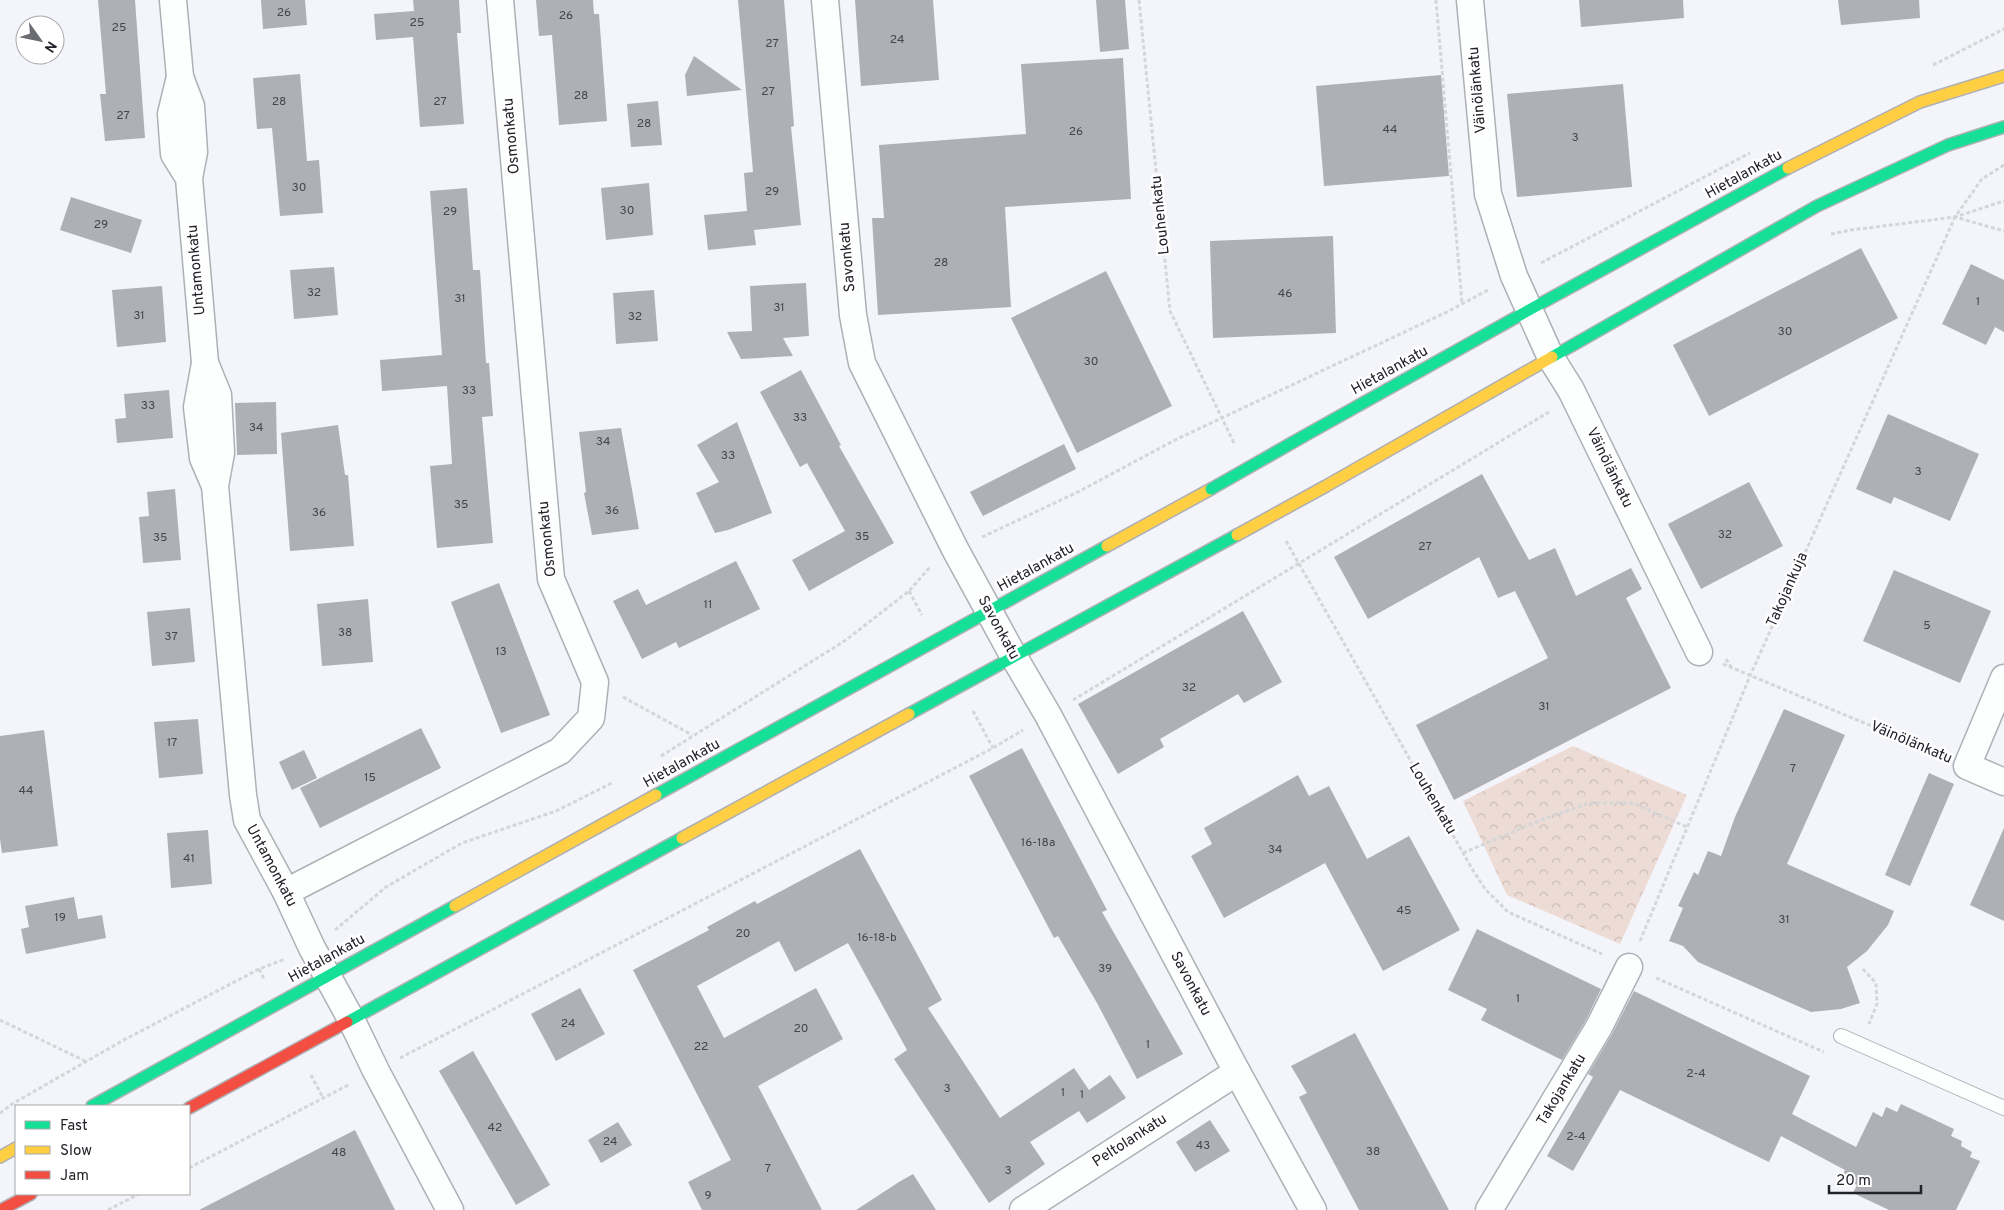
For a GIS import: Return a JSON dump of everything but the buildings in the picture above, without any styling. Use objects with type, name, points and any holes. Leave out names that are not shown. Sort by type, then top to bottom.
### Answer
[{"type":"main road","name":"Hietalankatu","points":[[94,1105],[1211,489],[1529,310],[1800,162],[1920,102],[2004,76]]},
{"type":"main road","points":[[190,1107],[1326,486],[1817,206],[1948,144],[2004,127]]},
{"type":"main road","points":[[0,1157],[15,1149]]},
{"type":"main road","points":[[1,1210],[29,1195]]},
{"type":"street","name":"Untamonkatu","points":[[173,0],[180,77],[191,106],[194,152],[188,178],[205,363],[218,395],[222,453],[215,486],[245,812],[247,820],[286,892],[312,948],[329,976],[376,1071],[450,1210]]},
{"type":"street","name":"Osmonkatu","points":[[286,892],[560,751],[591,718],[595,682],[551,579],[500,0]]},
{"type":"street","name":"Savonkatu","points":[[825,0],[853,315],[862,363],[988,612],[1048,715],[1237,1072],[1314,1210]]},
{"type":"street","name":"Väinölänkatu","points":[[1470,0],[1488,194],[1514,276],[1551,358],[1571,390],[1699,652]]},
{"type":"street","points":[[2004,678],[1967,766],[2004,782]]},
{"type":"street","name":"Takojankatu","points":[[1489,1210],[1599,1027],[1629,966]]},
{"type":"street","name":"Peltolankatu","points":[[1023,1210],[1237,1072]]},
{"type":"lane","points":[[1841,1036],[2004,1108]]},
{"type":"path","name":"Louhenkatu","points":[[1140,0],[1170,311],[1222,418]]},
{"type":"path","points":[[1436,0],[1462,303]]},
{"type":"path","name":"Takojankuja","points":[[1629,966],[1750,676],[1955,217],[1982,179],[2004,165]]},
{"type":"path","points":[[1824,236],[1851,230],[1955,217],[2004,201]]},
{"type":"path","points":[[1955,217],[2004,231]]},
{"type":"path","points":[[190,1167],[993,748],[1550,411],[1571,390]]},
{"type":"path","points":[[979,528],[983,536]]},
{"type":"path","name":"Louhenkatu","points":[[1298,564],[1463,854],[1485,889],[1508,912],[1828,1054]]},
{"type":"path","name":"Väinölänkatu","points":[[1699,652],[1750,676],[1967,766]]},
{"type":"path","points":[[595,682],[693,736]]},
{"type":"path","points":[[1463,854],[1542,820],[1589,803],[1633,803],[1687,827]]},
{"type":"path","points":[[1863,969],[1876,982],[1877,1004]]},
{"type":"path","points":[[0,1020],[86,1062]]},
{"type":"path","points":[[108,1210],[137,1195]]},
{"type":"green space","points":[[1573,746],[1687,795],[1620,944],[1507,895],[1463,801]]},
{"type":"traffic: fast","points":[[1552,357],[1817,206],[1948,145],[2004,127]]},
{"type":"traffic: fast","points":[[1304,436],[1788,168]]},
{"type":"traffic: fast","points":[[1211,489],[1304,436]]},
{"type":"traffic: fast","points":[[909,714],[1237,535]]},
{"type":"traffic: fast","points":[[656,795],[1107,546]]},
{"type":"traffic: fast","points":[[347,1022],[682,838]]},
{"type":"traffic: fast","points":[[94,1105],[455,906]]},
{"type":"traffic: slow","points":[[1788,168],[1920,102],[2004,76]]},
{"type":"traffic: slow","points":[[1326,486],[1552,357]]},
{"type":"traffic: slow","points":[[1237,535],[1326,486]]},
{"type":"traffic: slow","points":[[1107,546],[1211,489]]},
{"type":"traffic: slow","points":[[682,838],[909,714]]},
{"type":"traffic: slow","points":[[455,906],[656,795]]},
{"type":"traffic: slow","points":[[0,1157],[15,1149]]},
{"type":"traffic: jam","points":[[190,1107],[347,1022]]},
{"type":"traffic: jam","points":[[1,1210],[29,1195]]}]
